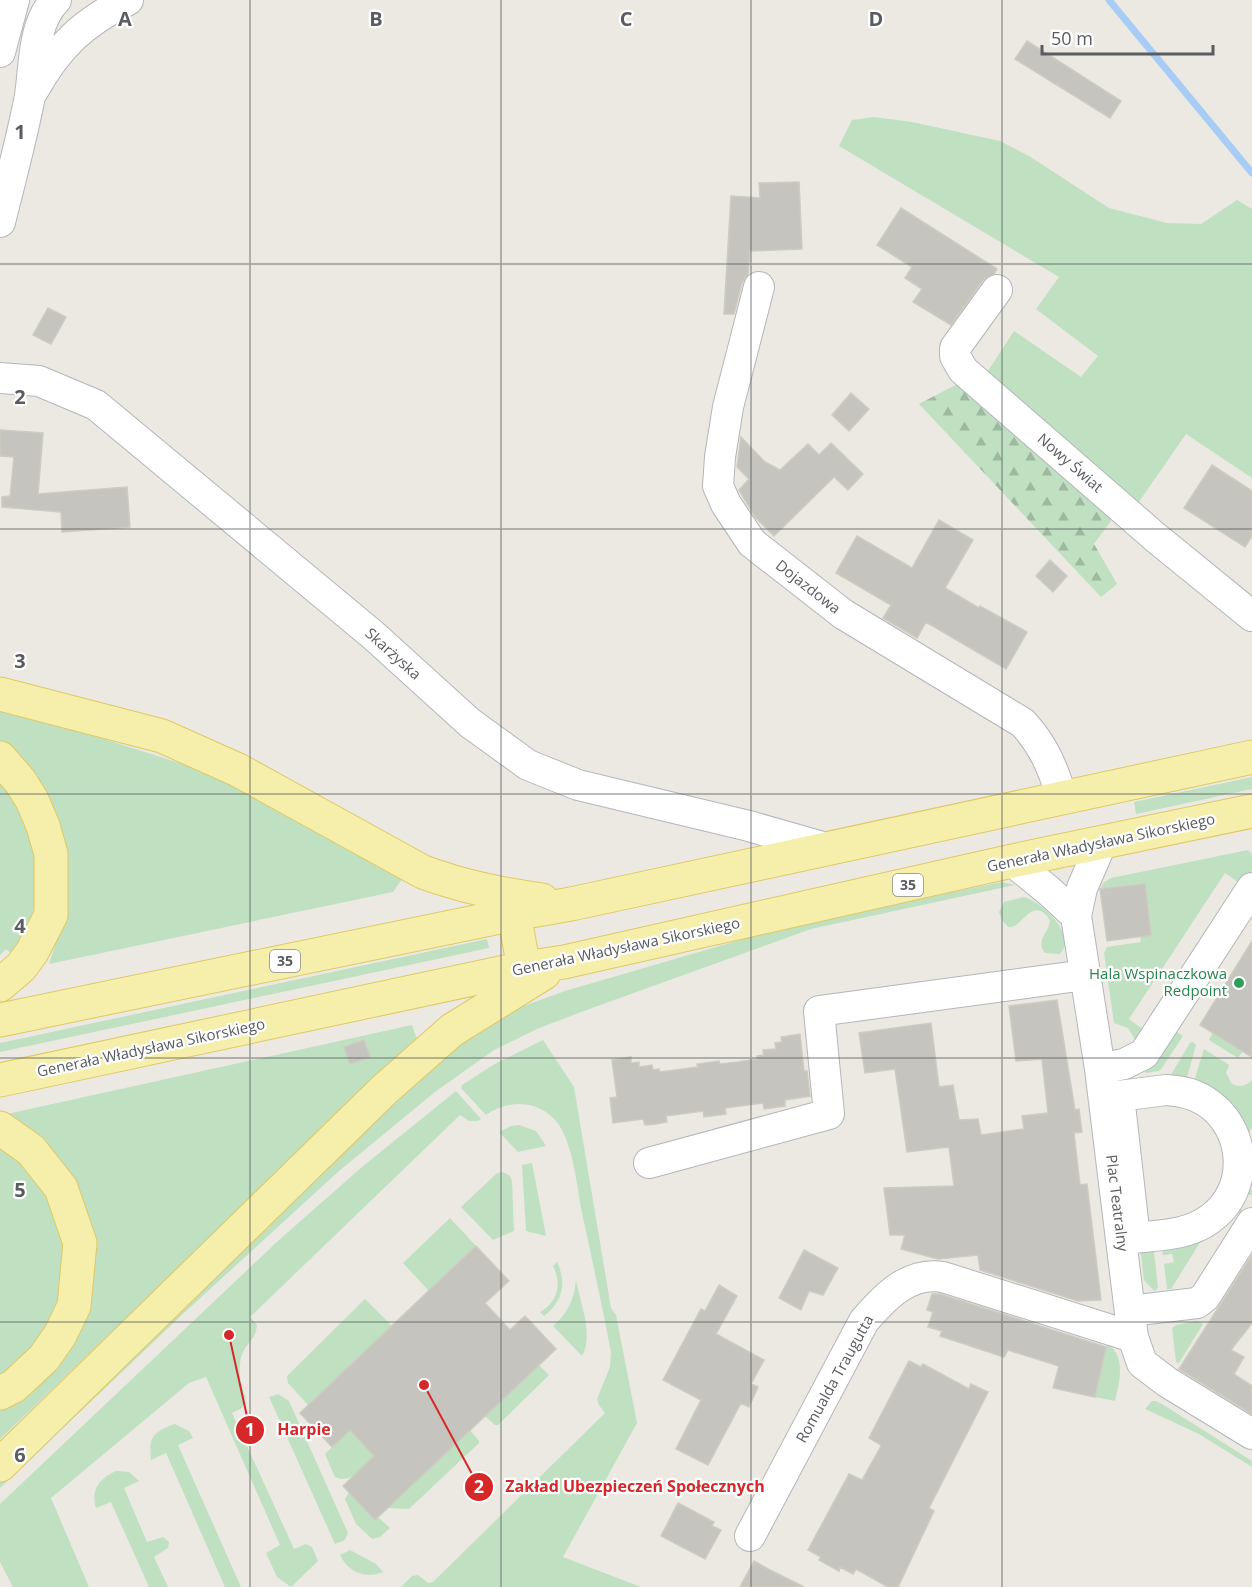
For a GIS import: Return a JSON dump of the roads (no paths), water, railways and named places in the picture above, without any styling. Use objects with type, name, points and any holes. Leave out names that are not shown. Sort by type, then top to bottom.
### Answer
[{"type":"main road","points":[[0,694],[162,736],[238,770],[423,872],[452,883],[485,892],[571,904]]},
{"type":"main road","name":"35","points":[[0,1020],[571,904],[1252,757]]},
{"type":"main road","points":[[0,758],[26,790],[43,826],[51,854],[51,915],[32,952],[21,967],[0,985]]},
{"type":"main road","name":"Generała Władysława Sikorskiego","points":[[0,1080],[524,968],[564,962],[1012,861],[1252,811]]},
{"type":"main road","points":[[514,914],[524,968]]},
{"type":"main road","points":[[0,1465],[384,1090],[452,1030],[564,962]]},
{"type":"main road","points":[[0,1128],[31,1150],[61,1188],[80,1243],[74,1306],[60,1335],[44,1358],[14,1386],[0,1393]]},
{"type":"street","points":[[0,52],[14,0]]},
{"type":"street","points":[[0,222],[29,99],[33,57],[39,33],[46,13],[56,0]]},
{"type":"street","points":[[68,41],[72,0]]},
{"type":"street","points":[[29,99],[51,63],[68,41],[90,22],[128,0]]},
{"type":"street","name":"Dojazdowa","points":[[759,288],[728,407],[720,457],[718,486],[726,504],[752,543],[843,614],[1023,723],[1038,740],[1054,771],[1062,798]]},
{"type":"street","name":"Nowy Świat","points":[[997,290],[955,348],[955,356],[963,370],[1155,537],[1252,616]]},
{"type":"street","name":"Skarżyska","points":[[0,378],[39,381],[96,405],[373,635],[470,723],[528,765],[578,785],[749,826],[829,849]]},
{"type":"street","name":"Plac Teatralny","points":[[1102,842],[1082,888],[1076,916],[1100,1069],[1132,1324],[1142,1363],[1167,1382],[1252,1434]]},
{"type":"street","points":[[1012,861],[1076,916]]},
{"type":"street","points":[[1100,1069],[1124,1064],[1144,1054],[1252,888]]},
{"type":"street","points":[[649,1164],[829,1114],[819,1011],[1085,975]]},
{"type":"street","points":[[1166,1090],[1183,1092],[1208,1103],[1225,1118],[1233,1131],[1238,1147],[1239,1173],[1231,1196],[1212,1218],[1192,1229],[1134,1238],[1119,1096],[1166,1090]]},
{"type":"street","points":[[1132,1324],[1197,1303],[1205,1297],[1252,1223]]},
{"type":"street","name":"Romualda Traugutta","points":[[750,1536],[864,1321],[882,1300],[907,1283],[933,1276],[943,1277],[1132,1324]]},
{"type":"waterway","points":[[1109,0],[1252,173]]},
{"type":"place","name":"Hala Wspinaczkowa Redpoint","points":[[1239,983]]},
{"type":"place","name":"Harpie","points":[[229,1335]]},
{"type":"place","name":"Zakład Ubezpieczeń Społecznych","points":[[424,1385]]}]
